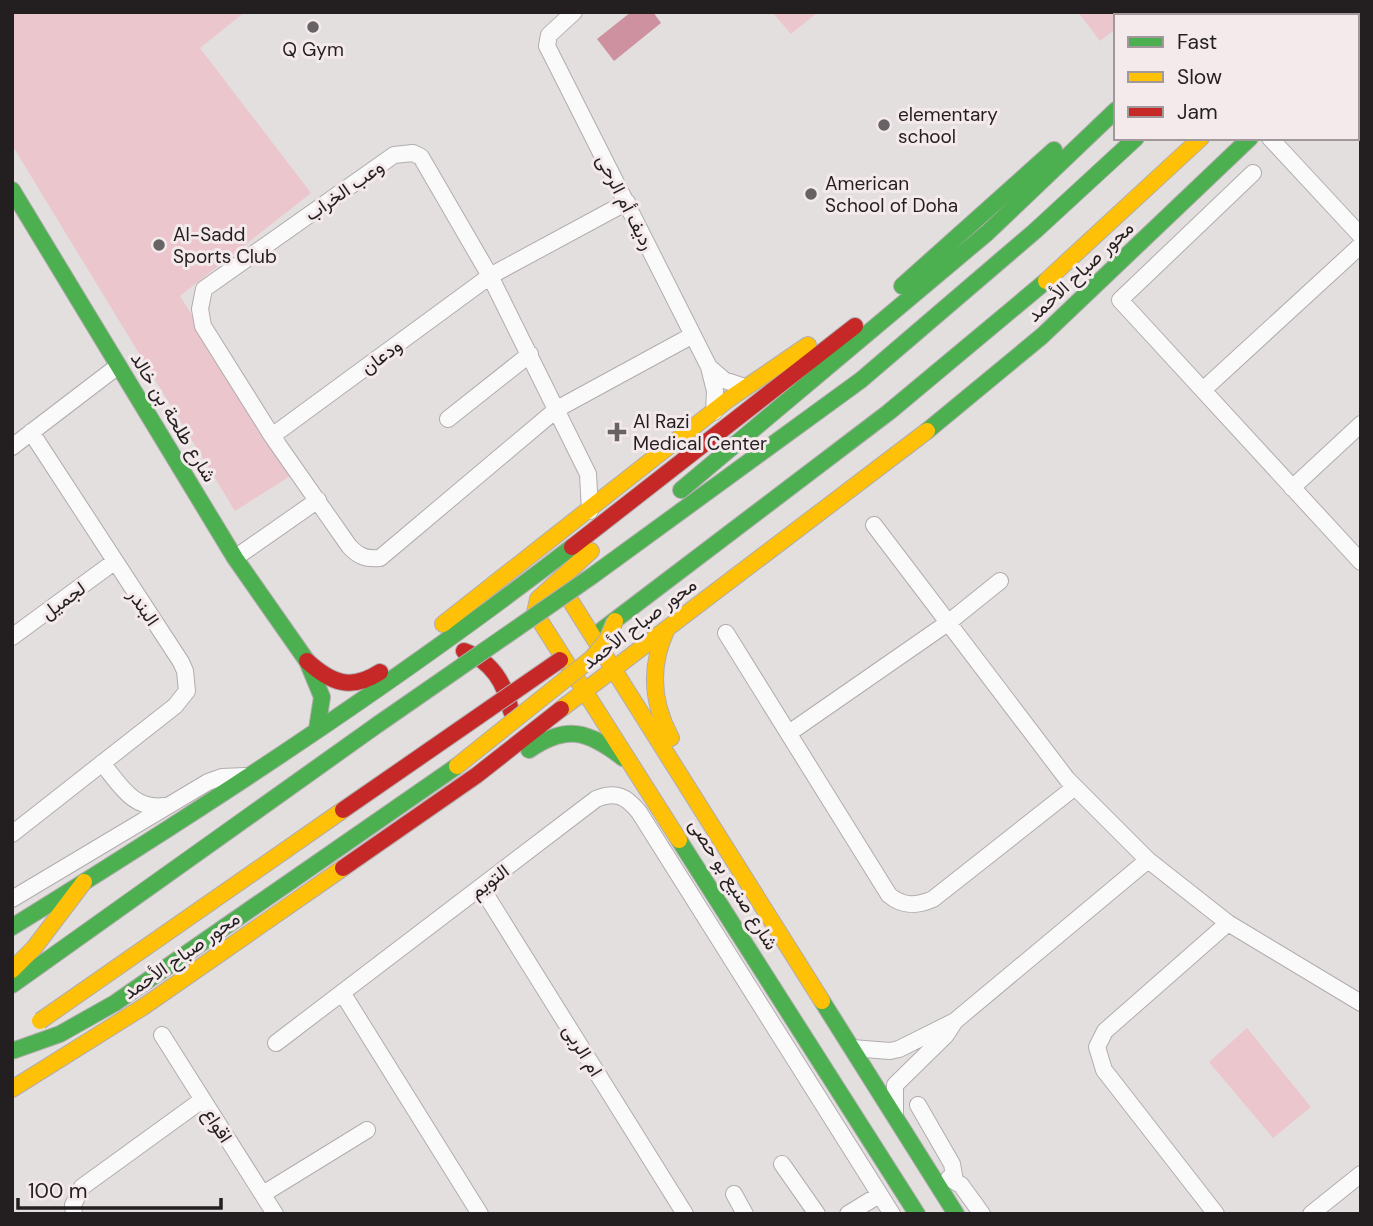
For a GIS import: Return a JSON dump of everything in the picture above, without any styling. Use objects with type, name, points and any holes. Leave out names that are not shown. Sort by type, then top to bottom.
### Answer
[{"type":"main road","points":[[12,927],[317,729],[432,651],[541,570],[870,314],[1111,107]]},
{"type":"main road","points":[[625,552],[637,531],[667,503],[750,430],[814,380],[987,233],[1111,107]]},
{"type":"main road","points":[[12,985],[592,576],[861,380],[1035,231],[1134,140]]},
{"type":"main road","name":"محور صباح الأحمد","points":[[12,1038],[615,621],[889,412],[1059,270],[1199,140]]},
{"type":"main road","name":"محور صباح الأحمد","points":[[12,1089],[143,1007],[477,775],[613,668],[965,401],[1042,336],[1248,140]]},
{"type":"main road","name":"شارع طلحة بن خالد","points":[[12,190],[235,558],[307,661],[322,697],[317,729]]},
{"type":"main road","points":[[590,511],[745,387],[841,325],[870,314]]},
{"type":"main road","name":"شارع صنيع بو حصى","points":[[758,401],[729,436],[538,599],[535,613],[638,770],[918,1214]]},
{"type":"main road","name":"شارع طلحة بن خالد","points":[[307,661],[331,682],[345,686],[359,684],[376,675],[590,511]]},
{"type":"main road","name":"شارع صنيع بو حصى","points":[[541,570],[557,581],[736,860],[956,1214]]},
{"type":"main road","points":[[12,1051],[89,1020],[362,835],[444,776],[592,659],[607,640],[615,621]]},
{"type":"main road","points":[[668,627],[657,647],[653,671],[661,719],[730,836],[736,860]]},
{"type":"main road","points":[[432,651],[454,649],[473,653],[489,664],[501,679],[509,701],[508,724],[477,775]]},
{"type":"main road","points":[[477,775],[507,767],[542,740],[567,732],[598,739],[638,770]]},
{"type":"main road","points":[[12,970],[34,947],[84,882]]},
{"type":"street","name":"رديف أم الرحى","points":[[574,12],[549,36],[547,46],[709,367],[715,391],[713,412]]},
{"type":"street","points":[[1272,140],[1361,236]]},
{"type":"street","name":"وعب الخراب","points":[[557,409],[380,558],[358,556],[272,436],[204,326],[200,309],[204,289],[366,172],[404,153],[421,157],[428,164],[490,276],[557,409],[588,474],[590,511]]},
{"type":"street","points":[[1253,173],[1120,299],[1361,562]]},
{"type":"street","name":"ودعان","points":[[272,436],[490,276],[626,202]]},
{"type":"street","points":[[1203,390],[1361,245]]},
{"type":"street","points":[[557,409],[693,335]]},
{"type":"street","points":[[448,419],[530,354]]},
{"type":"street","points":[[12,447],[118,366]]},
{"type":"street","points":[[709,367],[724,380],[745,387]]},
{"type":"street","points":[[1292,488],[1361,424]]},
{"type":"street","name":"البندر","points":[[12,834],[174,706],[187,691],[186,671],[181,662],[31,432]]},
{"type":"street","points":[[588,474],[605,483],[626,483]]},
{"type":"street","points":[[235,558],[318,500]]},
{"type":"street","points":[[874,525],[1075,787],[1148,860],[1228,923],[1361,1003]]},
{"type":"street","name":"لجميل","points":[[12,637],[114,562]]},
{"type":"street","points":[[789,733],[949,622],[1000,580]]},
{"type":"street","points":[[726,633],[889,895],[898,902],[910,905],[933,899],[1075,787]]},
{"type":"street","points":[[102,763],[136,802],[147,807],[167,806]]},
{"type":"street","points":[[12,899],[208,782],[222,777],[247,776]]},
{"type":"street","name":"التويم","points":[[276,1043],[596,799],[619,794],[628,799],[639,812]]},
{"type":"street","name":"شارع صنيع بو حصى","points":[[639,812],[892,1214]]},
{"type":"street","points":[[852,1048],[899,1049],[955,1021],[1148,860]]},
{"type":"street","name":"ام الربى","points":[[481,887],[685,1214]]},
{"type":"street","points":[[1216,1214],[1104,1070],[1097,1047],[1105,1031],[1228,923]]},
{"type":"street","points":[[343,994],[480,1214]]},
{"type":"street","points":[[895,1118],[895,1085],[946,1035],[955,1021]]},
{"type":"street","name":"اقواع","points":[[162,1035],[275,1214]]},
{"type":"street","points":[[74,1214],[73,1205],[82,1187],[202,1100]]},
{"type":"street","points":[[918,1105],[952,1164],[956,1181],[982,1214]]},
{"type":"street","points":[[263,1194],[368,1130]]},
{"type":"street","points":[[782,1164],[817,1214]]},
{"type":"street","points":[[929,1170],[956,1181]]},
{"type":"street","points":[[1311,1214],[1361,1174]]},
{"type":"street","points":[[734,1194],[745,1214]]},
{"type":"street","points":[[848,1214],[879,1195]]},
{"type":"shaded area","name":"Al-Sadd Sports Club","points":[[12,12],[245,12],[200,48],[311,193],[180,296],[292,475],[235,511],[12,145]]},
{"type":"shaded area","points":[[631,12],[653,12],[661,23],[614,61],[597,39]]},
{"type":"shaded area","points":[[772,12],[818,12],[791,34]]},
{"type":"shaded area","points":[[1078,12],[1152,12],[1114,14],[1114,30],[1100,41]]},
{"type":"shaded area","points":[[1247,1028],[1311,1107],[1273,1138],[1209,1062]]},
{"type":"traffic: fast","points":[[681,490],[987,233],[1114,112]]},
{"type":"traffic: fast","points":[[592,576],[861,380],[1035,231],[1134,140]]},
{"type":"traffic: fast","points":[[927,431],[1042,336],[1248,140]]},
{"type":"traffic: fast","points":[[902,286],[1054,150]]},
{"type":"traffic: fast","points":[[12,190],[235,558],[307,661],[322,697],[317,729]]},
{"type":"traffic: fast","points":[[602,630],[889,412],[1046,281]]},
{"type":"traffic: fast","points":[[12,927],[155,837],[367,697],[572,547]]},
{"type":"traffic: fast","points":[[377,725],[592,576]]},
{"type":"traffic: fast","points":[[12,985],[377,725]]},
{"type":"traffic: fast","points":[[529,750],[555,736],[577,734],[599,742],[623,758]]},
{"type":"traffic: fast","points":[[12,1051],[60,1034],[115,1003],[457,766]]},
{"type":"traffic: fast","points":[[679,840],[917,1214]]},
{"type":"traffic: fast","points":[[822,1001],[956,1214]]},
{"type":"traffic: slow","points":[[1046,281],[1199,140]]},
{"type":"traffic: slow","points":[[443,624],[729,399],[808,345]]},
{"type":"traffic: slow","points":[[561,709],[927,431]]},
{"type":"traffic: slow","points":[[591,551],[538,599],[535,613],[679,840]]},
{"type":"traffic: slow","points":[[558,581],[822,1001]]},
{"type":"traffic: slow","points":[[457,766],[592,658],[607,640],[615,621]]},
{"type":"traffic: slow","points":[[666,631],[657,658],[655,685],[660,712],[671,738]]},
{"type":"traffic: slow","points":[[40,1021],[343,810]]},
{"type":"traffic: slow","points":[[12,1089],[143,1007],[343,868]]},
{"type":"traffic: slow","points":[[12,970],[34,948],[84,882]]},
{"type":"traffic: jam","points":[[572,547],[855,326]]},
{"type":"traffic: jam","points":[[464,651],[474,655],[496,674],[511,711]]},
{"type":"traffic: jam","points":[[343,810],[560,660]]},
{"type":"traffic: jam","points":[[307,661],[324,675],[342,682],[360,681],[380,672]]},
{"type":"traffic: jam","points":[[343,868],[477,775],[561,709]]},
{"type":"place","name":"Q Gym","points":[[313,27]]},
{"type":"place","name":"elementary school","points":[[884,125]]},
{"type":"place","name":"American School of Doha","points":[[811,194]]},
{"type":"place","name":"Al-Sadd Sports Club","points":[[159,245]]},
{"type":"place","name":"Al Razi Medical Center","points":[[617,432]]}]
